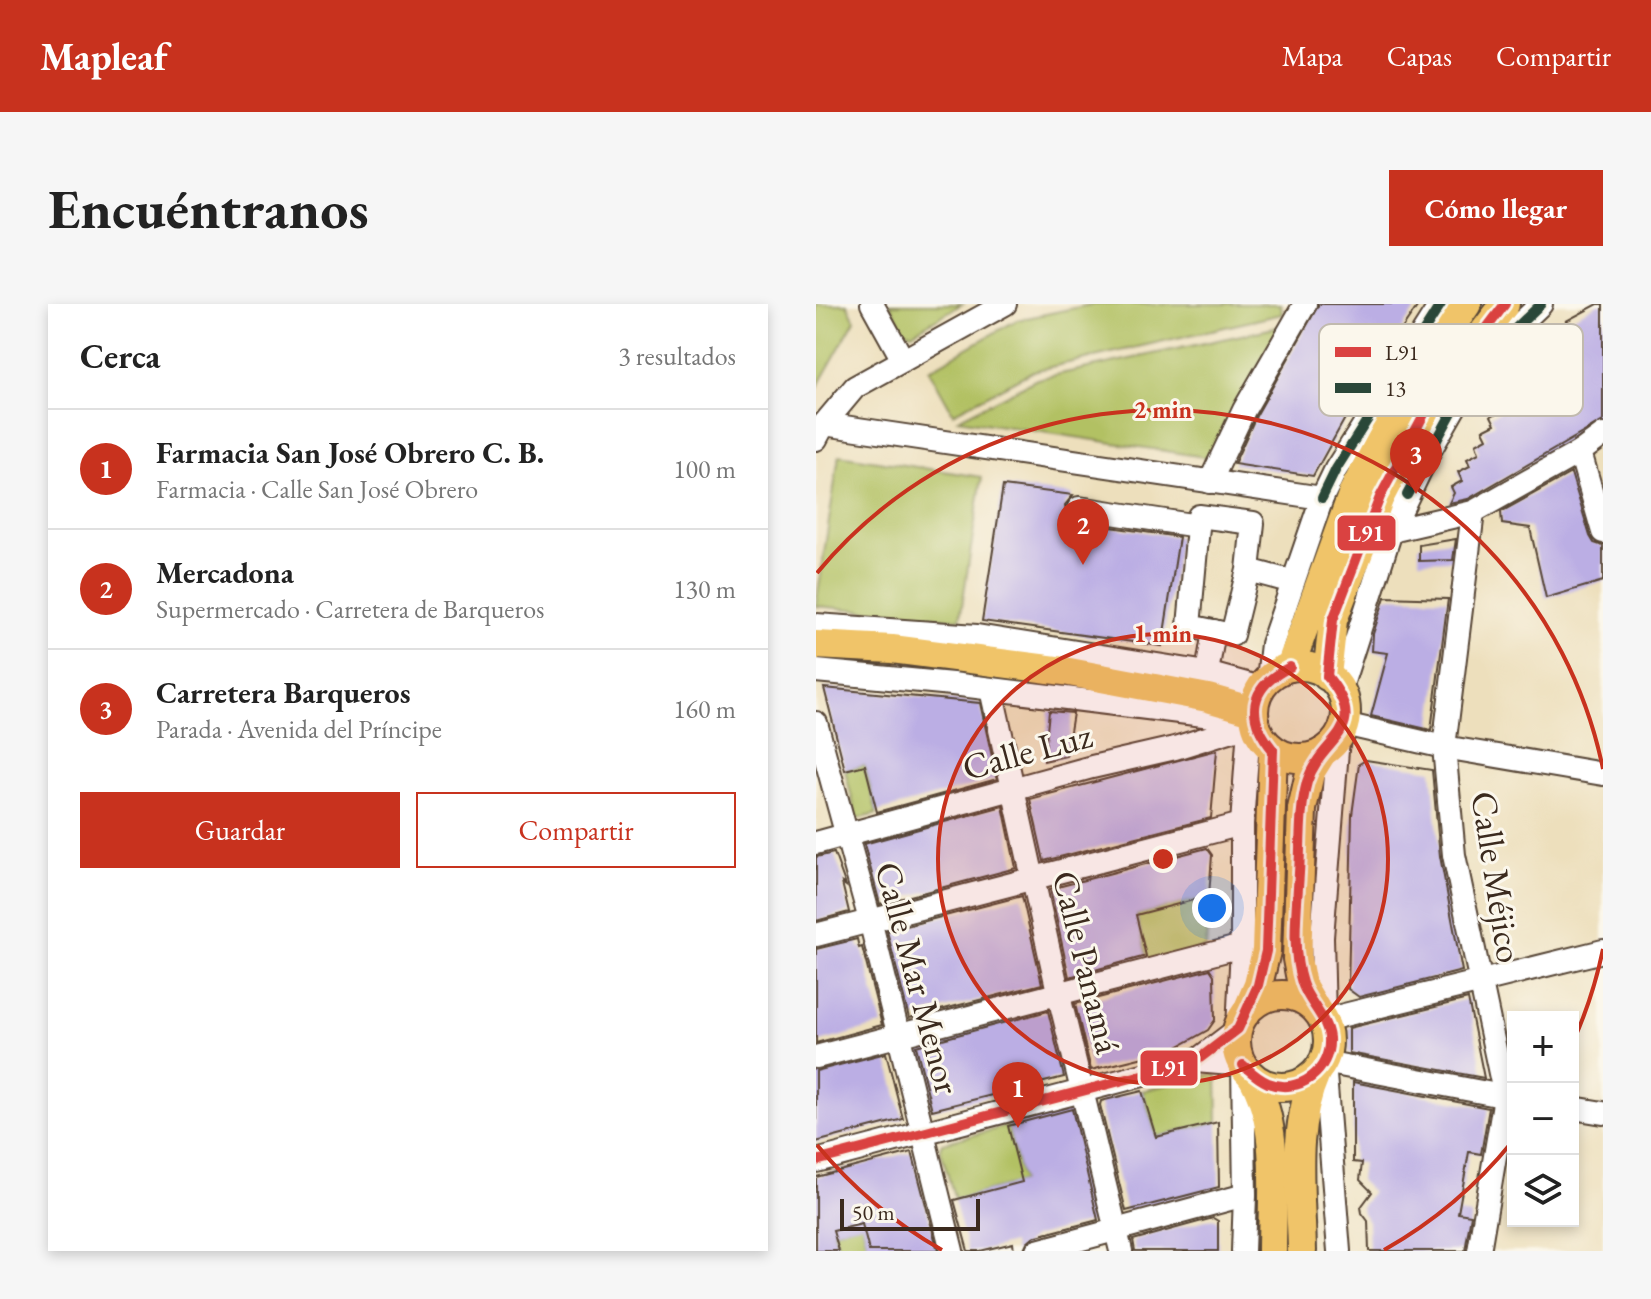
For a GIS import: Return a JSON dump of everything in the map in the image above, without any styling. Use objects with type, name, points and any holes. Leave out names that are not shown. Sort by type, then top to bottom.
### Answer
[{"type":"main road","points":[[1453,324],[1467,304]]},
{"type":"main road","points":[[1490,324],[1505,304]]},
{"type":"main road","points":[[1335,738],[1307,758],[1289,757],[1273,750],[1262,739],[1262,702],[1353,492],[1394,416]]},
{"type":"main road","points":[[1302,1251],[1300,1125],[1308,1091],[1329,1041],[1320,1015],[1302,985],[1297,959],[1302,809],[1310,773],[1335,738],[1344,702],[1334,683],[1333,620],[1380,497],[1423,416]]},
{"type":"main road","points":[[816,645],[892,649],[1064,671],[1208,698],[1262,702],[1310,667],[1334,683]]},
{"type":"main road","points":[[1272,1251],[1268,1113],[1236,1041],[1258,985],[1266,951],[1273,750]]},
{"type":"main road","points":[[1242,1021],[1255,1004],[1280,995],[1306,1001],[1320,1015]]},
{"type":"main road","points":[[1247,1070],[1260,1082],[1284,1088],[1307,1081],[1320,1068]]},
{"type":"street","points":[[872,304],[903,360]]},
{"type":"street","points":[[820,431],[855,387],[1005,304]]},
{"type":"street","points":[[1210,482],[1244,410],[1305,304]]},
{"type":"street","points":[[1428,324],[1441,304]]},
{"type":"street","points":[[1520,324],[1541,304]]},
{"type":"street","points":[[1196,1061],[1242,1021],[1242,824],[1248,741],[1262,702],[1272,644],[1322,498],[1336,469],[1370,416]]},
{"type":"street","points":[[1334,683],[1391,531],[1450,416]]},
{"type":"street","points":[[820,431],[1322,498]]},
{"type":"street","points":[[1391,531],[1473,512],[1580,452],[1603,435]]},
{"type":"street","points":[[1580,452],[1603,532]]},
{"type":"street","points":[[1079,508],[1198,526]]},
{"type":"street","name":"Calle Méjico","points":[[1473,512],[1444,747],[1454,855],[1480,983],[1507,1090]]},
{"type":"street","points":[[1199,516],[1253,523],[1248,570],[1232,635],[1189,626],[1199,516]]},
{"type":"street","points":[[1248,570],[1293,582]]},
{"type":"street","points":[[816,625],[977,636],[1207,673],[1262,702]]},
{"type":"street","points":[[1207,673],[1214,631]]},
{"type":"street","points":[[816,671],[991,689],[1262,702]]},
{"type":"street","name":"Calle Panamá","points":[[991,689],[1059,996],[1119,1240]]},
{"type":"street","name":"Calle Luz","points":[[816,843],[1092,767],[1175,748],[1262,702]]},
{"type":"street","name":"Calle Mar Menor","points":[[816,723],[870,920],[952,1251]]},
{"type":"street","points":[[1335,738],[1444,747],[1603,774]]},
{"type":"street","points":[[816,935],[1242,824]]},
{"type":"street","points":[[816,1057],[1242,946]]},
{"type":"street","points":[[1320,1015],[1480,983],[1603,951]]},
{"type":"street","points":[[816,1161],[1196,1061],[1247,1070],[1243,1251]]},
{"type":"street","points":[[1339,1251],[1320,1068],[1507,1098]]},
{"type":"street","name":"Calle Méjico","points":[[1479,1251],[1507,1108]]},
{"type":"street","points":[[1579,1109],[1603,1113]]},
{"type":"street","points":[[1037,1251],[1119,1240],[1245,1195]]},
{"type":"green space","points":[[816,304],[847,304],[855,320],[816,389]]},
{"type":"green space","points":[[890,304],[962,304],[912,333],[904,331]]},
{"type":"green space","points":[[1094,304],[1281,304],[1282,314],[1033,371],[953,413],[929,370],[1017,320]]},
{"type":"green space","points":[[1279,327],[1210,458],[958,419],[1037,379]]},
{"type":"green space","points":[[839,455],[982,477],[960,619],[816,606]]},
{"type":"green space","points":[[865,765],[877,814],[857,819],[845,770]]},
{"type":"green space","points":[[1209,896],[1206,948],[1148,963],[1136,915]]},
{"type":"green space","points":[[1214,1073],[1217,1076],[1218,1122],[1156,1137],[1142,1091]]},
{"type":"green space","points":[[1008,1126],[1022,1182],[955,1200],[940,1148],[942,1143]]},
{"type":"green space","points":[[862,1223],[869,1251],[839,1251],[833,1231]]},
{"type":"building","points":[[1319,304],[1419,304],[1405,324],[1319,324],[1319,416],[1346,416],[1313,476],[1234,464],[1256,416]]},
{"type":"building","points":[[1603,304],[1603,421],[1468,499],[1449,503],[1454,493],[1451,487],[1462,481],[1458,472],[1470,466],[1467,459],[1479,453],[1476,444],[1487,438],[1483,430],[1495,424],[1491,416],[1583,416],[1583,324],[1568,324],[1566,321]]},
{"type":"building","points":[[1571,473],[1590,536],[1594,543],[1603,546],[1603,581],[1546,598],[1530,528],[1502,524],[1501,512]]},
{"type":"building","points":[[1003,486],[1073,495],[1065,505],[1066,512],[1077,522],[1179,537],[1162,646],[982,621]]},
{"type":"building","points":[[1456,539],[1453,560],[1419,561],[1419,545]]},
{"type":"building","points":[[1385,597],[1448,599],[1431,730],[1371,716],[1388,653],[1372,651],[1373,634]]},
{"type":"building","points":[[824,688],[980,703],[997,779],[877,812],[865,765],[845,770]]},
{"type":"building","points":[[1049,711],[1073,713],[1066,756],[1044,761]]},
{"type":"building","points":[[1217,750],[1211,818],[1044,861],[1030,799]]},
{"type":"building","points":[[1366,760],[1432,770],[1440,856],[1462,971],[1359,997],[1348,989],[1352,815],[1359,764]]},
{"type":"building","points":[[1003,806],[1016,868],[880,904],[864,844]]},
{"type":"building","points":[[1207,848],[1212,855],[1209,896],[1136,915],[1146,956],[1069,977],[1050,889]]},
{"type":"building","points":[[834,853],[846,886],[842,883],[849,912],[816,921],[816,857]]},
{"type":"building","points":[[1022,896],[1042,984],[909,1018],[887,931]]},
{"type":"building","points":[[857,939],[859,948],[862,947],[882,1025],[816,1043],[816,949]]},
{"type":"building","points":[[1210,969],[1214,975],[1215,1020],[1208,1030],[1172,1050],[1091,1070],[1075,1004]]},
{"type":"building","points":[[1468,999],[1484,1078],[1349,1053],[1349,1028]]},
{"type":"building","points":[[1048,1011],[1064,1077],[932,1110],[916,1046]]},
{"type":"building","points":[[886,1053],[903,1119],[816,1142],[816,1071]]},
{"type":"building","points":[[1353,1082],[1489,1108],[1481,1154],[1469,1152],[1458,1213],[1471,1215],[1465,1251],[1369,1251],[1368,1221],[1361,1207],[1372,1192],[1360,1180],[1362,1163],[1353,1162]]},
{"type":"building","points":[[1142,1091],[1156,1137],[1218,1122],[1219,1187],[1126,1211],[1100,1105],[1101,1101]]},
{"type":"building","points":[[1072,1109],[1098,1220],[1033,1237],[1023,1251],[1014,1251],[1013,1243],[968,1251],[954,1200],[1022,1182],[1008,1126]]},
{"type":"building","points":[[912,1152],[938,1251],[869,1251],[862,1224],[833,1231],[839,1251],[816,1251],[816,1177]]},
{"type":"building","points":[[1213,1218],[1218,1221],[1218,1251],[1135,1251],[1133,1240]]},
{"type":"transit line","name":"13","points":[[1428,324],[1441,304]]},
{"type":"transit line","name":"L91","points":[[1490,324],[1505,304]]},
{"type":"transit line","name":"13","points":[[1520,324],[1541,304]]},
{"type":"transit line","name":"13","points":[[1322,498],[1336,469],[1370,416]]},
{"type":"transit line","name":"L91","points":[[1327,676],[1333,620],[1380,497],[1423,416]]},
{"type":"transit line","name":"13","points":[[1407,495],[1450,416]]},
{"type":"transit line","name":"L91","points":[[1273,750],[1258,726],[1256,703],[1266,684],[1290,667]]},
{"type":"transit line","name":"L91","points":[[1243,1065],[1268,1083],[1291,1086],[1319,1070],[1328,1050],[1328,1030],[1302,983],[1296,928],[1304,793],[1314,767],[1345,722],[1340,695],[1327,676]]},
{"type":"transit line","name":"L91","points":[[816,1161],[1196,1061],[1238,1029],[1258,985],[1266,951],[1273,750]]},
{"type":"place","name":"Carretera Barqueros","points":[[1416,494]]},
{"type":"place","name":"Mercadona","points":[[1083,565]]},
{"type":"place","name":"Farmacia San José Obrero C. B.","points":[[1018,1128]]}]
